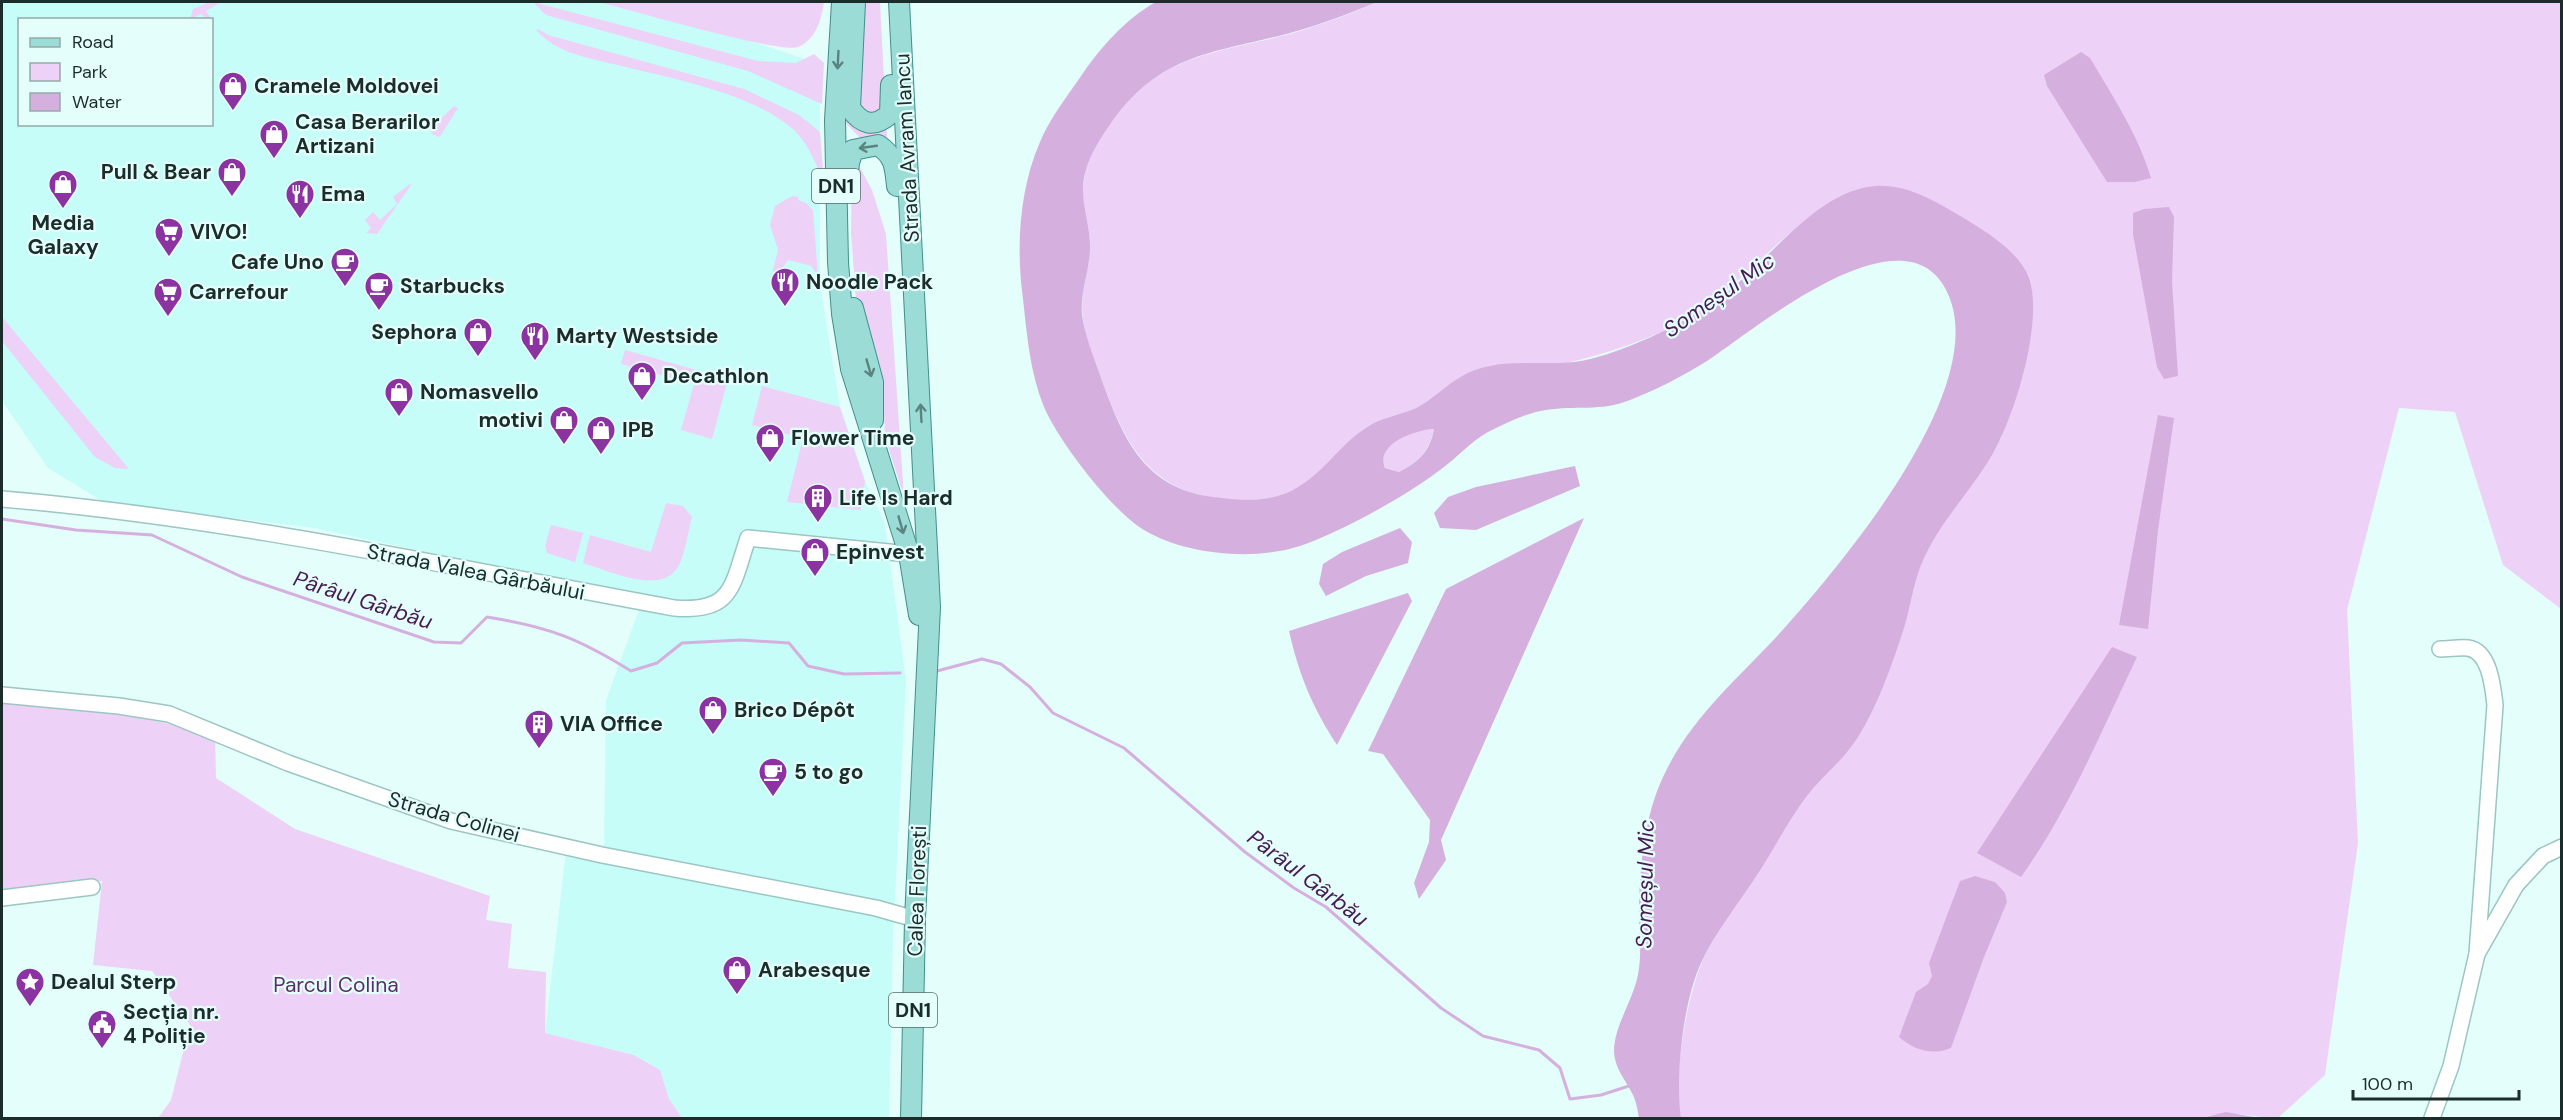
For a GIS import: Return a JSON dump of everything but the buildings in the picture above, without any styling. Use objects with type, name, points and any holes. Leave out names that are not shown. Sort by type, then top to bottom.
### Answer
[{"type":"main road","name":"DN1","points":[[842,2],[835,120],[838,262],[851,369],[909,554],[926,672]]},
{"type":"main road","points":[[855,2],[850,108],[858,120],[869,124],[880,122],[890,114],[892,102],[887,2]]},
{"type":"main road","name":"Strada Avram Iancu","points":[[899,2],[930,580],[926,672]]},
{"type":"main road","points":[[874,442],[873,382],[853,313],[848,268],[846,191],[853,150],[863,146],[878,145],[889,152],[894,162],[898,202],[912,247]]},
{"type":"main road","name":"Calea Florești","points":[[911,1119],[915,919],[926,672]]},
{"type":"street","name":"Strada Valea Gârbăului","points":[[2,499],[108,508],[239,528],[695,610],[713,606],[724,597],[732,586],[748,538],[909,554]]},
{"type":"street","points":[[2432,1119],[2451,1066],[2477,954],[2495,705],[2492,684],[2479,653],[2471,648],[2440,649]]},
{"type":"street","name":"Strada Colinei","points":[[2,695],[119,706],[169,714],[288,763],[451,821],[602,855],[868,906],[915,919]]},
{"type":"street","points":[[2477,954],[2516,885],[2543,856],[2562,847]]},
{"type":"street","points":[[2,898],[92,887]]},
{"type":"shaded area","points":[[2,2],[598,2],[763,45],[820,64],[820,284],[840,407],[865,481],[885,524],[906,681],[893,938],[889,1118],[682,1118],[669,1099],[660,1070],[634,1055],[545,1033],[566,851],[604,850],[606,700],[643,599],[314,528],[105,503],[48,468],[2,401]]},
{"type":"green space","points":[[210,2],[221,2],[206,11],[211,18],[205,18],[201,14],[190,18],[193,9]]},
{"type":"green space","points":[[533,2],[758,61],[796,63],[814,54],[824,63],[822,104],[748,71],[546,15]]},
{"type":"green space","points":[[598,2],[824,2],[822,15],[814,34],[798,47],[785,47],[734,38]]},
{"type":"green space","points":[[859,2],[880,2],[885,99],[880,116],[857,110]]},
{"type":"green space","points":[[1377,2],[2561,2],[2561,609],[2503,565],[2455,412],[2399,408],[2347,610],[2358,843],[2325,1075],[2278,1118],[2222,1114],[2201,1118],[1681,1118],[1679,1080],[1683,1037],[1692,993],[1704,957],[1932,540],[2001,438],[2023,375],[1995,239],[1955,213],[1855,190],[1827,205],[1804,222],[1718,297],[1679,323],[1623,347],[1594,356],[1438,394],[1415,408],[1370,425],[1357,434],[1321,472],[1303,485],[1283,494],[1250,500],[1221,499],[1195,494],[1174,485],[1156,473],[1141,457],[1128,438],[1105,389],[1092,355],[1083,319],[1082,300],[1090,246],[1083,183],[1096,145],[1126,103],[1143,86],[1162,73],[1204,55],[1304,30]]},
{"type":"green space","points":[[536,30],[548,35],[744,89],[799,115],[820,132],[823,169],[820,173],[806,145],[794,130],[755,105],[681,80],[570,52],[552,43]]},
{"type":"green space","points":[[454,106],[458,108],[441,135],[439,137],[432,134],[430,129]]},
{"type":"green space","points":[[844,113],[886,124],[888,145],[861,139],[844,121]]},
{"type":"green space","points":[[856,160],[872,190],[886,234],[904,497],[885,437],[884,413],[856,301],[851,233],[852,166]]},
{"type":"green space","points":[[411,185],[377,234],[366,233],[371,228],[365,220],[373,212],[380,220],[397,204],[393,197]]},
{"type":"green space","points":[[792,196],[799,197],[798,200],[806,203],[813,210],[818,276],[811,266],[788,260],[779,273],[775,274],[773,270],[778,250],[770,225],[775,206]]},
{"type":"green space","points":[[2,317],[129,469],[115,468],[95,457],[2,341]]},
{"type":"green space","points":[[625,350],[728,379],[712,439],[681,430],[694,384],[621,364]]},
{"type":"green space","points":[[762,386],[840,407],[865,481],[861,510],[787,502],[803,438],[752,425]]},
{"type":"green space","points":[[1434,429],[1426,450],[1412,464],[1399,472],[1385,468],[1383,459],[1391,444],[1408,435]]},
{"type":"green space","points":[[666,503],[683,506],[692,517],[682,558],[673,573],[662,579],[636,579],[583,563],[590,535],[651,552]]},
{"type":"green space","points":[[551,525],[583,533],[575,562],[547,553],[545,546]]},
{"type":"green space","name":"Parcul Colina","points":[[66,703],[215,733],[216,778],[295,829],[490,896],[486,920],[512,924],[508,968],[546,972],[545,1033],[634,1055],[660,1070],[669,1099],[682,1118],[158,1118],[171,1100],[190,1025],[152,971],[93,965],[102,881],[2,893],[2,704]]},
{"type":"water","name":"Someșul Mic","points":[[1156,2],[1377,2],[1290,33],[1212,52],[1168,70],[1147,84],[1128,102],[1096,146],[1089,161],[1084,177],[1083,193],[1090,250],[1083,291],[1082,315],[1090,347],[1129,443],[1156,474],[1174,486],[1196,494],[1246,500],[1270,498],[1286,493],[1319,471],[1367,427],[1416,408],[1472,371],[1500,364],[1582,361],[1614,352],[1650,337],[1690,317],[1715,300],[1739,282],[1801,223],[1837,198],[1856,190],[1888,186],[1910,191],[1932,200],[1991,235],[2018,259],[2029,278],[2033,296],[2030,343],[2010,417],[1992,455],[1928,550],[1918,573],[1895,656],[1872,712],[1840,761],[1812,789],[1799,806],[1757,875],[1720,929],[1701,963],[1689,998],[1682,1040],[1679,1082],[1681,1118],[1639,1118],[1634,1097],[1618,1068],[1614,1050],[1618,1029],[1634,989],[1639,968],[1641,874],[1652,806],[1664,775],[1689,732],[1720,695],[1814,594],[1876,515],[1906,469],[1931,422],[1949,375],[1956,332],[1948,294],[1928,269],[1900,261],[1866,266],[1830,281],[1793,302],[1707,361],[1650,392],[1608,406],[1539,411],[1488,432],[1410,491],[1353,523],[1316,540],[1282,551],[1242,554],[1220,553],[1180,545],[1144,530],[1117,508],[1074,456],[1051,422],[1039,394],[1032,367],[1021,280],[1020,240],[1024,199],[1033,160],[1044,134],[1095,57],[1123,26]],"holes":[[[1434,429],[1426,450],[1412,464],[1399,472],[1385,468],[1383,459],[1391,445],[1408,435]]]},
{"type":"water","points":[[2081,52],[2090,58],[2124,116],[2146,162],[2151,178],[2135,182],[2107,182],[2047,86],[2044,75]]},
{"type":"water","points":[[2169,207],[2174,217],[2172,281],[2178,376],[2164,379],[2157,367],[2133,234],[2133,213],[2144,209]]},
{"type":"water","points":[[2158,415],[2174,418],[2158,530],[2148,629],[2119,625]]},
{"type":"water","points":[[1575,466],[1580,486],[1476,530],[1440,528],[1434,513],[1448,497],[1476,487]]},
{"type":"water","points":[[1584,518],[1441,840],[1446,860],[1419,899],[1414,883],[1429,842],[1430,820],[1383,754],[1368,751],[1446,589]]},
{"type":"water","points":[[1400,528],[1412,542],[1408,563],[1366,576],[1326,596],[1319,584],[1323,564],[1342,552]]},
{"type":"water","points":[[1408,593],[1412,601],[1337,745],[1307,690],[1289,631]]},
{"type":"water","points":[[2112,647],[2137,657],[2069,798],[2021,877],[1977,853]]},
{"type":"water","points":[[1975,876],[1995,882],[2005,893],[2007,902],[1951,1048],[1930,1051],[1917,1048],[1899,1037],[1916,992],[1928,984],[1932,976],[1929,963],[1960,881]]},
{"type":"water","points":[[2226,1112],[2260,1118],[2201,1118]]},
{"type":"waterway","name":"Pârâul Gârbău","points":[[2,519],[76,530],[152,535],[242,577],[434,642],[461,643],[487,617],[562,635],[595,650],[631,671],[657,663],[682,643],[741,640],[789,643],[808,666],[844,674],[900,673]]},
{"type":"waterway","name":"Pârâul Gârbău","points":[[937,671],[982,659],[1001,664],[1030,687],[1053,713],[1124,748],[1245,852],[1294,888],[1326,907],[1441,1008],[1483,1036],[1539,1050],[1560,1068],[1570,1099],[1601,1095],[1632,1085]]},
{"type":"place","name":"Cramele Moldovei","points":[[233,112]]},
{"type":"place","name":"Casa Berarilor Artizani","points":[[274,160]]},
{"type":"place","name":"Pull & Bear","points":[[232,198]]},
{"type":"place","name":"Media Galaxy","points":[[63,210]]},
{"type":"place","name":"Ema","points":[[300,220]]},
{"type":"place","name":"VIVO!","points":[[169,258]]},
{"type":"place","name":"Cafe Uno","points":[[345,288]]},
{"type":"place","name":"Noodle Pack","points":[[785,308]]},
{"type":"place","name":"Starbucks","points":[[379,312]]},
{"type":"place","name":"Carrefour","points":[[168,318]]},
{"type":"place","name":"Sephora","points":[[478,358]]},
{"type":"place","name":"Marty Westside","points":[[535,362]]},
{"type":"place","name":"Decathlon","points":[[642,402]]},
{"type":"place","name":"Nomasvello","points":[[399,418]]},
{"type":"place","name":"motivi","points":[[564,446]]},
{"type":"place","name":"IPB","points":[[601,456]]},
{"type":"place","name":"Flower Time","points":[[770,464]]},
{"type":"place","name":"Life Is Hard","points":[[818,524]]},
{"type":"place","name":"Epinvest","points":[[815,578]]},
{"type":"place","name":"Brico Dépôt","points":[[713,736]]},
{"type":"place","name":"VIA Office","points":[[539,750]]},
{"type":"place","name":"5 to go","points":[[773,798]]},
{"type":"place","name":"Arabesque","points":[[737,996]]},
{"type":"place","name":"Dealul Sterp","points":[[30,1008]]},
{"type":"place","name":"Secția nr. 4 Poliție","points":[[102,1050]]}]
